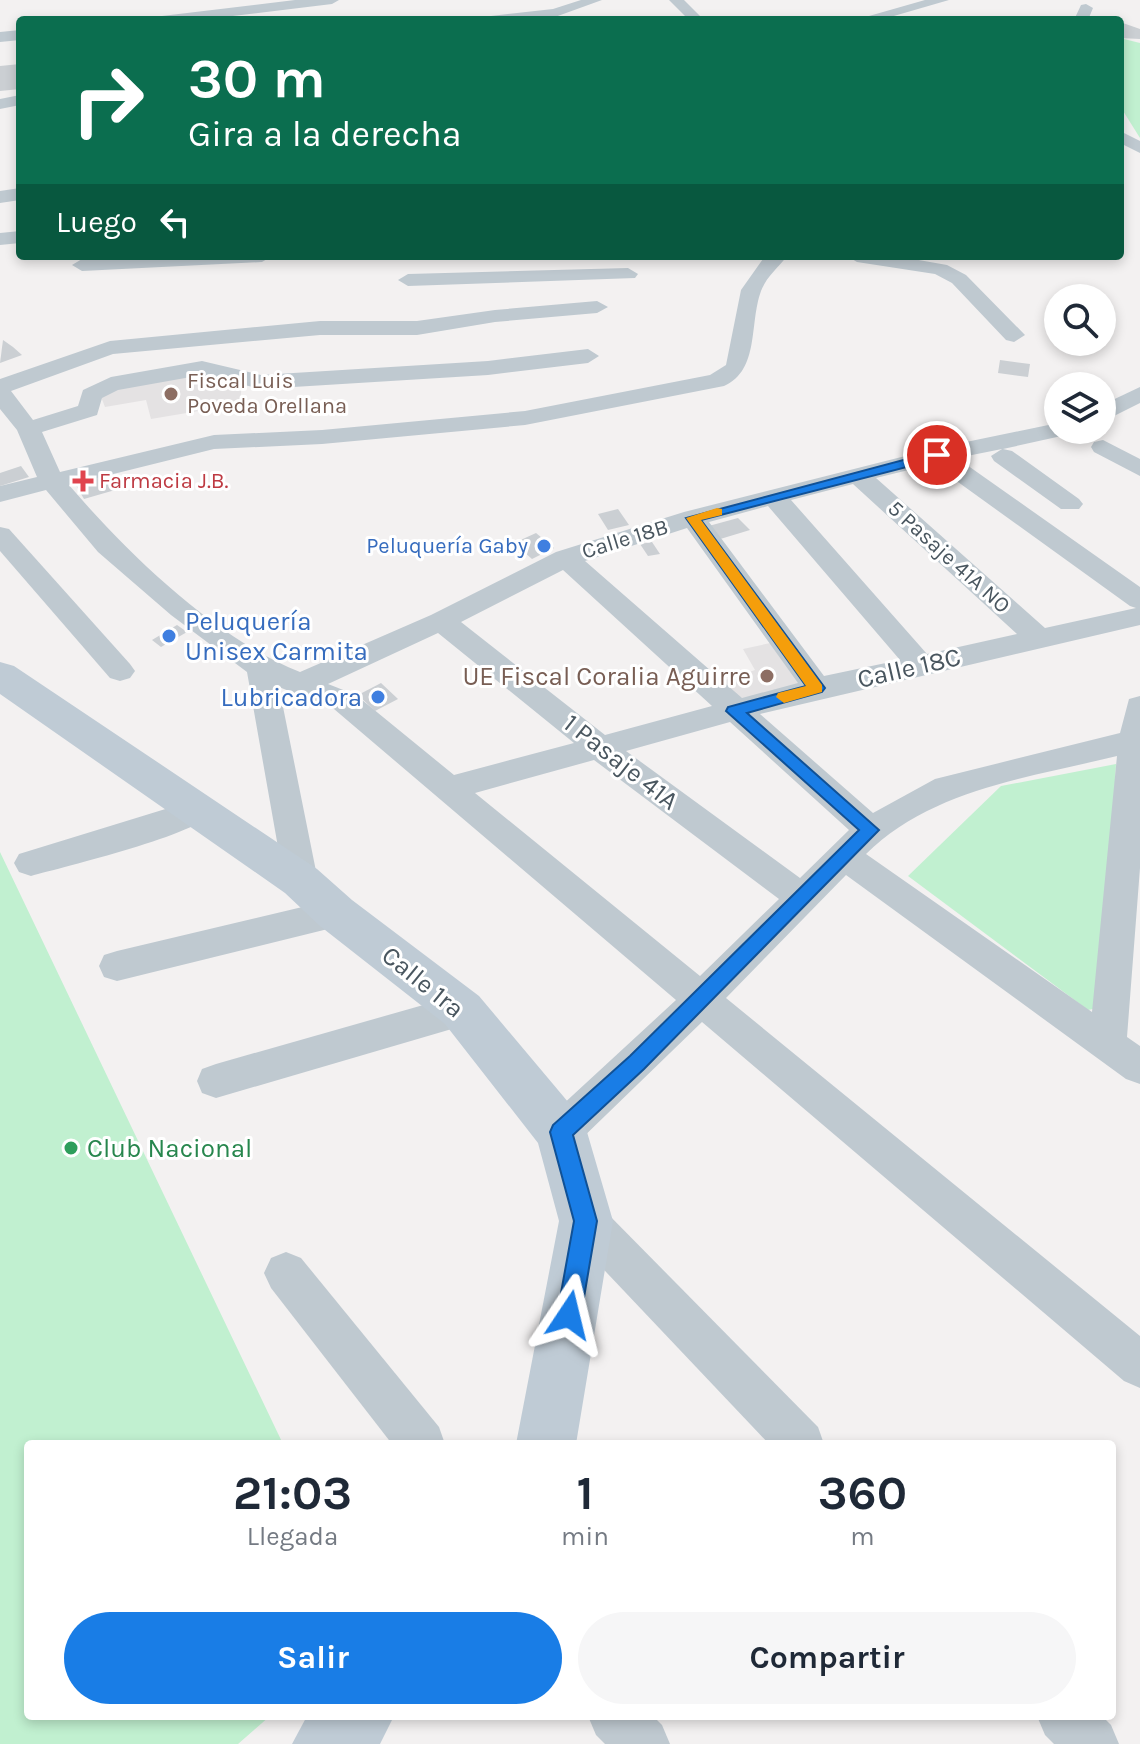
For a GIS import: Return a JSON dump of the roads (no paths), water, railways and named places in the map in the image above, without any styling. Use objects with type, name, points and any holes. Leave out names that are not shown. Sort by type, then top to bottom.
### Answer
[{"type":"street","points":[[165,16],[332,0]]},
{"type":"street","points":[[528,16],[555,13],[595,0]]},
{"type":"street","points":[[676,0],[693,16]]},
{"type":"street","points":[[878,16],[942,0]]},
{"type":"street","points":[[82,265],[128,260]]},
{"type":"street","points":[[405,260],[417,328],[420,372]]},
{"type":"street","points":[[0,494],[214,442],[322,437],[525,418],[716,381],[730,375],[737,365],[753,288],[771,260]]},
{"type":"street","points":[[883,260],[940,269],[959,279],[1014,335]]},
{"type":"street","points":[[408,280],[628,274]]},
{"type":"street","points":[[0,387],[110,348],[320,328],[417,328],[495,316],[597,307]]},
{"type":"street","points":[[28,429],[89,410],[91,395],[111,384],[202,368],[261,382],[420,372],[588,356]]},
{"type":"street","points":[[0,393],[28,429],[51,480],[107,546],[181,609],[261,668],[305,682],[345,702],[1140,1365]]},
{"type":"street","points":[[1116,409],[1137,400]]},
{"type":"street","name":"Calle 18B","points":[[305,682],[441,621],[566,558],[693,518],[937,455],[1044,433]]},
{"type":"street","points":[[1103,447],[1140,469]]},
{"type":"street","points":[[937,455],[1140,600]]},
{"type":"street","points":[[1003,456],[1070,504]]},
{"type":"street","name":"5 Pasaje 41A NO","points":[[860,477],[1038,637]]},
{"type":"street","points":[[775,498],[922,666]]},
{"type":"street","points":[[693,518],[817,688]]},
{"type":"street","points":[[0,535],[120,671]]},
{"type":"street","points":[[566,558],[870,830]]},
{"type":"street","name":"Calle 18C","points":[[449,788],[598,745],[817,688],[1140,616]]},
{"type":"street","name":"1 Pasaje 41A","points":[[441,621],[598,745],[804,899]]},
{"type":"street","points":[[261,668],[301,881]]},
{"type":"street","name":"Calle 1ra","points":[[0,675],[301,881],[336,913],[462,1010],[561,1132],[586,1221],[547,1440]]},
{"type":"street","points":[[1108,1043],[1134,741],[1140,706]]},
{"type":"street","points":[[561,1132],[637,1063],[870,830],[946,787],[1134,741]]},
{"type":"street","points":[[31,863],[163,825],[198,811]]},
{"type":"street","points":[[845,857],[1140,1067]]},
{"type":"street","points":[[117,966],[336,913]]},
{"type":"street","points":[[216,1081],[462,1010]]},
{"type":"street","points":[[586,1221],[797,1440]]},
{"type":"street","points":[[286,1273],[419,1440]]},
{"type":"street","points":[[327,1744],[355,1720]]},
{"type":"street","points":[[614,1720],[618,1744]]},
{"type":"street","points":[[617,1720],[643,1744]]},
{"type":"street","points":[[1068,1720],[1092,1744]]},
{"type":"place","name":"Fiscal Luis Poveda Orellana","points":[[171,394]]},
{"type":"place","name":"Farmacia J.B.","points":[[83,481]]},
{"type":"place","name":"Peluquería Gaby","points":[[544,546]]},
{"type":"place","name":"Peluquería Unisex Carmita","points":[[169,636]]},
{"type":"place","name":"UE Fiscal Coralia Aguirre","points":[[767,676]]},
{"type":"place","name":"Lubricadora","points":[[378,697]]},
{"type":"place","name":"Club Nacional","points":[[71,1148]]}]
